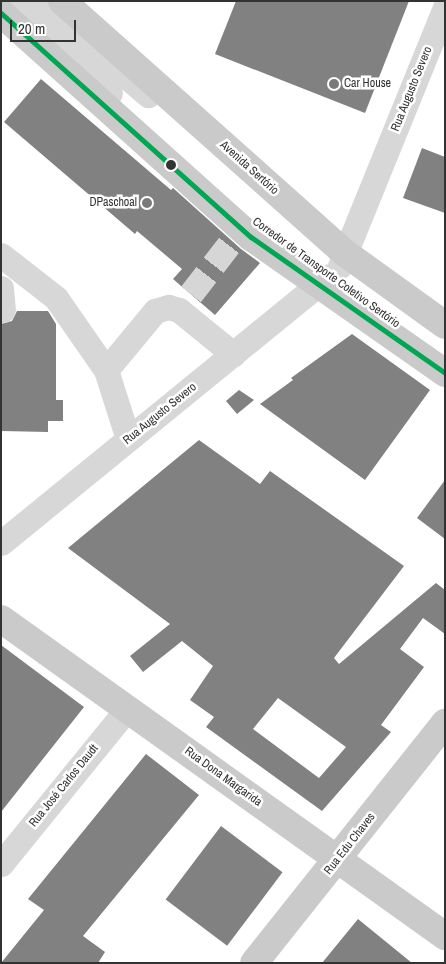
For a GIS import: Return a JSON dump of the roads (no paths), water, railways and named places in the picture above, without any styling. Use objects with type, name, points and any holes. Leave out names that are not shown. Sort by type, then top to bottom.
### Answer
[{"type":"main road","name":"Avenida Sertório","points":[[62,1],[333,270],[445,373]]},
{"type":"main road","name":"Avenida Sertório","points":[[1,13],[238,233],[333,270],[445,325]]},
{"type":"main road","name":"Rua Dona Margarida","points":[[1,619],[445,936]]},
{"type":"main road","name":"Rua Edu Chaves","points":[[254,963],[445,723]]},
{"type":"street","name":"Corredor de Transporte Coletivo Sertório","points":[[11,1],[259,228],[333,270],[445,340]]},
{"type":"street","name":"Corredor de Transporte Coletivo Sertório","points":[[38,1],[160,105],[333,270],[445,358]]},
{"type":"street","name":"Rua Augusto Severo","points":[[1,543],[333,270],[445,8]]},
{"type":"street","points":[[1,255],[56,298],[106,370],[128,439]]},
{"type":"street","points":[[106,370],[155,311],[185,302],[232,354]]},
{"type":"street","name":"Rua José Carlos Daudt","points":[[1,864],[127,709]]},
{"type":"tunnel","points":[[191,294],[235,237]]},
{"type":"place","name":"Car House","points":[[334,84]]},
{"type":"place","name":"DPaschoal","points":[[147,203]]}]
